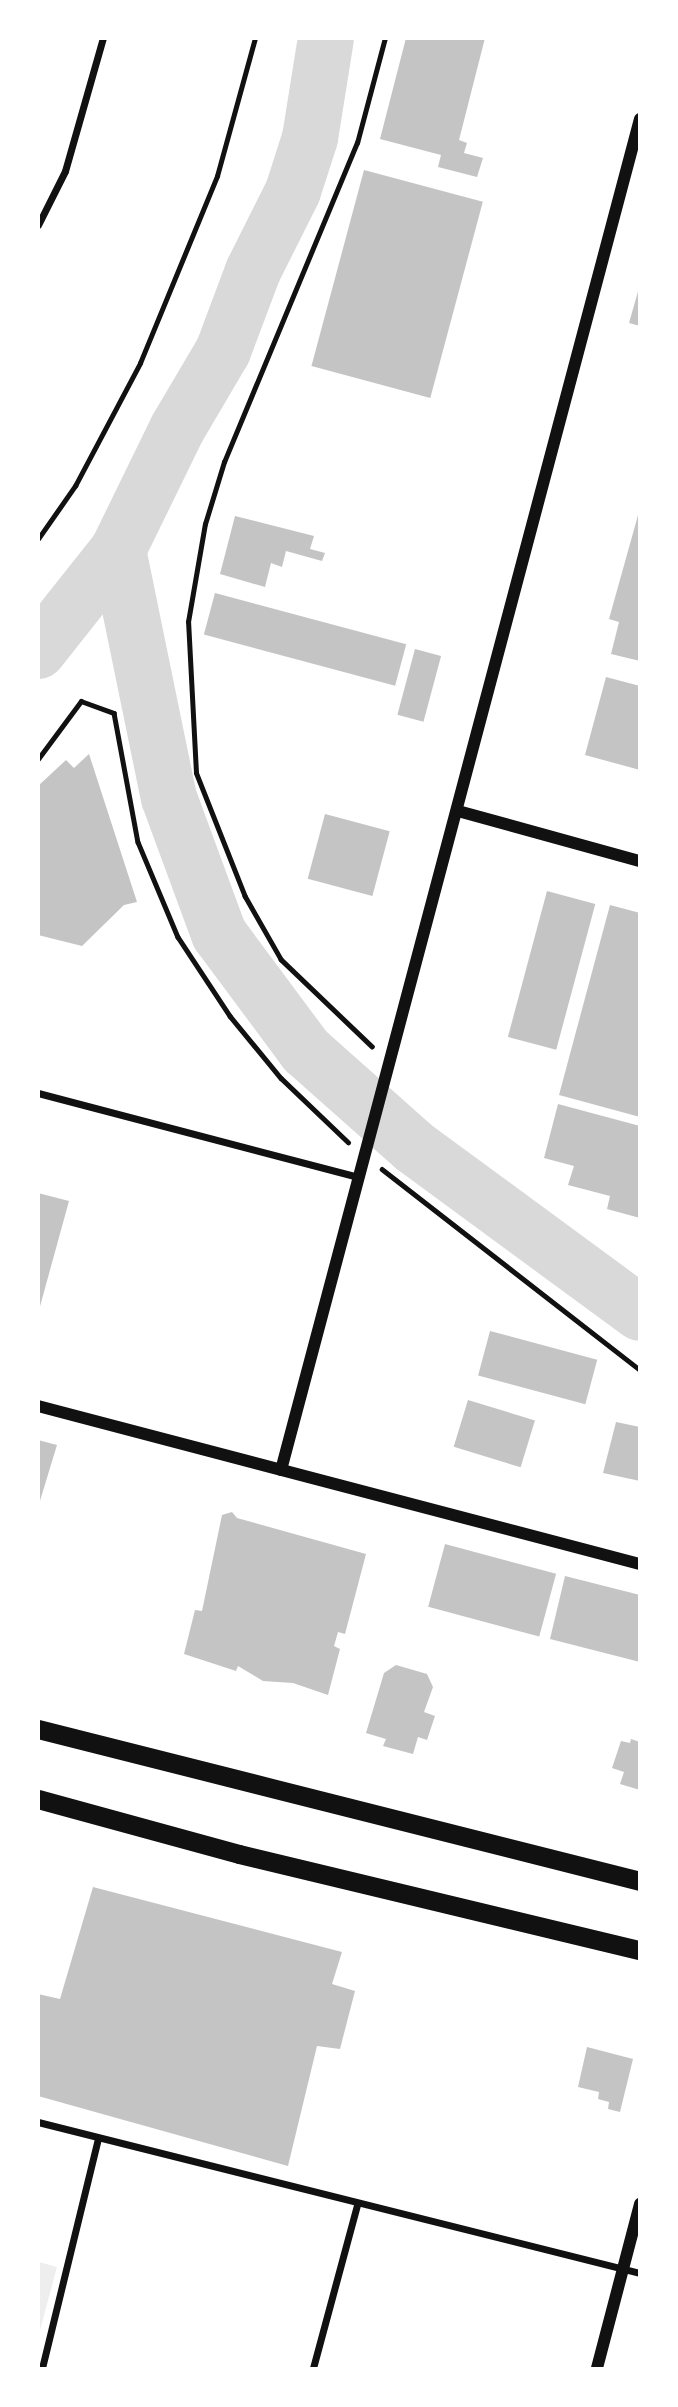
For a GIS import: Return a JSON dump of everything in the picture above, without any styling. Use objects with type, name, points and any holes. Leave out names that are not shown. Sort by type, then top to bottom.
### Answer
[{"type":"highway","points":[[38,1729],[639,1881]]},
{"type":"highway","points":[[38,1800],[239,1854],[639,1950]]},
{"type":"street","points":[[38,225],[65,171],[101,39]]},
{"type":"street","points":[[281,1470],[458,811],[639,119]]},
{"type":"street","points":[[458,811],[639,861]]},
{"type":"street","points":[[38,1093],[359,1177]]},
{"type":"street","points":[[38,1406],[639,1564]]},
{"type":"street","points":[[38,2122],[357,2205],[639,2273]]},
{"type":"street","points":[[42,2368],[98,2139]]},
{"type":"street","points":[[597,2368],[639,2204]]},
{"type":"street","points":[[313,2368],[357,2205]]},
{"type":"path","points":[[38,539],[75,486],[140,363],[217,176],[255,38]]},
{"type":"path","points":[[385,38],[357,143],[224,462],[205,524],[188,622],[196,773],[245,897],[281,960],[389,1066]]},
{"type":"path","points":[[38,759],[81,701],[114,713],[138,842],[178,937],[230,1016],[281,1078],[366,1152],[639,1370]]},
{"type":"shaded area","points":[[38,2262],[57,2267],[39,2334]]},
{"type":"building","points":[[406,38],[485,38],[459,140],[467,143],[464,153],[483,158],[477,177],[438,167],[441,155],[380,139]]},
{"type":"building","points":[[364,170],[483,202],[430,398],[311,366]]},
{"type":"building","points":[[640,288],[640,326],[629,323]]},
{"type":"building","points":[[640,508],[640,661],[611,654],[619,622],[609,619]]},
{"type":"building","points":[[235,516],[314,536],[310,549],[325,553],[322,561],[286,551],[282,567],[271,563],[265,587],[220,574]]},
{"type":"building","points":[[215,593],[406,644],[395,686],[204,635]]},
{"type":"building","points":[[415,649],[441,656],[423,722],[397,715]]},
{"type":"building","points":[[606,677],[640,686],[640,770],[585,755]]},
{"type":"building","points":[[89,754],[137,902],[124,905],[82,946],[38,935],[38,786],[66,760],[74,768]]},
{"type":"building","points":[[325,814],[390,831],[372,896],[308,879]]},
{"type":"building","points":[[547,891],[595,904],[556,1050],[508,1037]]},
{"type":"building","points":[[610,905],[640,913],[640,1117],[559,1095]]},
{"type":"building","points":[[558,1104],[640,1126],[640,1218],[607,1209],[610,1196],[568,1185],[574,1166],[544,1158]]},
{"type":"building","points":[[38,1193],[69,1201],[39,1310],[38,1310]]},
{"type":"building","points":[[490,1331],[597,1360],[585,1404],[478,1375]]},
{"type":"building","points":[[468,1400],[535,1420],[521,1467],[454,1447]]},
{"type":"building","points":[[616,1422],[640,1427],[640,1481],[603,1473]]},
{"type":"building","points":[[38,1440],[57,1445],[39,1504],[38,1504]]},
{"type":"building","points":[[232,1512],[237,1518],[366,1554],[345,1634],[338,1632],[334,1646],[340,1649],[328,1695],[293,1683],[263,1681],[238,1666],[236,1671],[184,1654],[195,1610],[202,1611],[222,1515]]},
{"type":"building","points":[[445,1544],[556,1574],[539,1637],[428,1607]]},
{"type":"building","points":[[565,1576],[640,1595],[640,1662],[550,1639]]},
{"type":"building","points":[[396,1665],[427,1674],[433,1687],[424,1712],[435,1716],[427,1740],[418,1737],[413,1754],[383,1746],[386,1739],[366,1733],[384,1673]]},
{"type":"building","points":[[631,1739],[640,1742],[640,1790],[620,1784],[624,1772],[612,1768],[621,1741],[630,1743]]},
{"type":"building","points":[[93,1887],[342,1952],[332,1984],[355,1991],[340,2049],[317,2046],[288,2166],[38,2096],[38,1994],[60,1999]]},
{"type":"building","points":[[587,2047],[633,2059],[620,2112],[608,2109],[609,2102],[598,2099],[599,2092],[578,2087]]},
{"type":"waterway","points":[[38,651],[118,550],[177,429],[223,351],[253,271],[293,191],[310,138],[326,38]]},
{"type":"waterway","points":[[118,550],[169,798],[219,934],[306,1051],[414,1147],[640,1313]]}]
